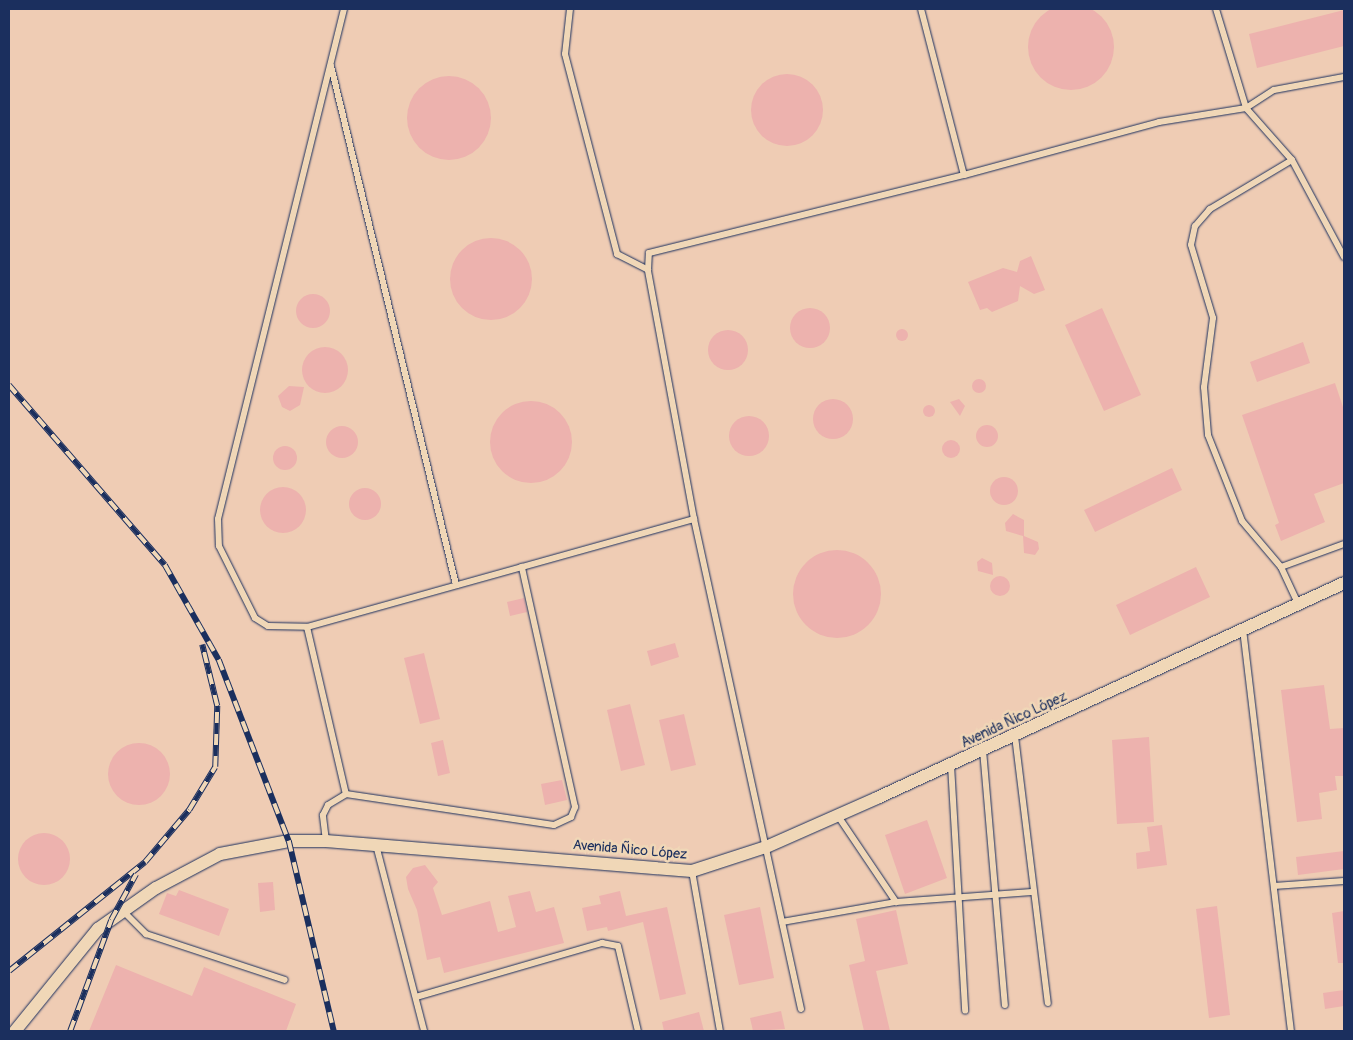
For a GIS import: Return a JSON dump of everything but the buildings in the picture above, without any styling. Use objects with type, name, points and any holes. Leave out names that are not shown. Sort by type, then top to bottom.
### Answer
[{"type":"street","name":"Avenida Ñico López","points":[[15,1031],[71,958],[98,929],[156,888],[220,854],[289,842],[326,841],[692,871],[766,847],[838,816],[1344,583]]},
{"type":"lane","points":[[344,9],[218,519],[219,546],[255,618],[268,626],[307,627],[694,519]]},
{"type":"lane","points":[[570,9],[564,54],[617,254],[648,270]]},
{"type":"lane","points":[[921,9],[964,175]]},
{"type":"lane","points":[[1216,9],[1246,108],[1292,160],[1344,257]]},
{"type":"lane","points":[[330,64],[456,585]]},
{"type":"lane","points":[[801,1009],[694,519],[648,270],[649,252],[964,175],[1159,122],[1246,108],[1274,90],[1344,77]]},
{"type":"lane","points":[[1292,160],[1210,209],[1195,226],[1191,245],[1213,318],[1204,387],[1208,435],[1242,521],[1281,567],[1298,603]]},
{"type":"lane","points":[[1281,567],[1343,547]]},
{"type":"lane","points":[[326,841],[323,815],[328,804],[346,794],[554,825],[571,816],[575,806],[522,567]]},
{"type":"lane","points":[[307,627],[346,794]]},
{"type":"lane","points":[[1243,629],[1292,1031]]},
{"type":"lane","points":[[1015,736],[1032,892],[1048,1003]]},
{"type":"lane","points":[[983,750],[1005,1005]]},
{"type":"lane","points":[[951,765],[966,1011]]},
{"type":"lane","points":[[838,816],[896,902]]},
{"type":"lane","points":[[376,845],[424,1031]]},
{"type":"lane","points":[[692,871],[720,1031]]},
{"type":"lane","points":[[1274,886],[1344,881]]},
{"type":"lane","points":[[782,922],[896,902],[1032,892]]},
{"type":"lane","points":[[123,911],[146,934],[285,980]]},
{"type":"lane","points":[[416,997],[602,943],[618,946],[638,1031]]},
{"type":"shaded area","points":[[9,9],[1344,9],[1344,1031],[9,1031]]},
{"type":"railway","points":[[9,385],[165,565],[219,660],[289,841],[334,1031]]},
{"type":"railway","points":[[9,971],[145,862],[189,810],[215,767],[217,706],[202,645]]},
{"type":"railway","points":[[70,1031],[111,920],[136,874]]}]
